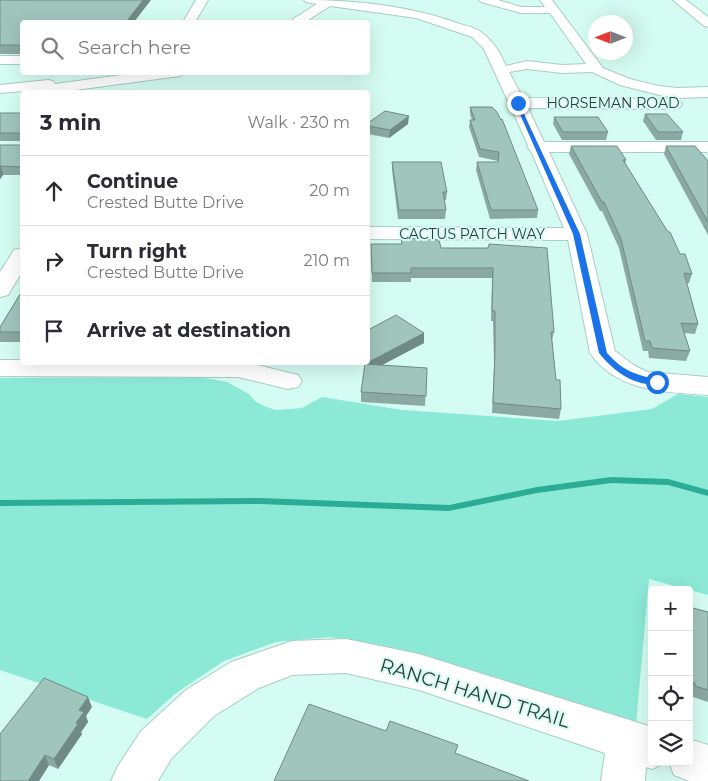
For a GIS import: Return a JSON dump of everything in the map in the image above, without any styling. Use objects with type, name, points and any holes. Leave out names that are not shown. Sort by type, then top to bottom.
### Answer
[{"type":"street","points":[[190,20],[202,0]]},
{"type":"street","points":[[310,0],[338,2],[417,15],[476,34],[490,47],[506,68],[536,147],[576,234],[603,353],[615,367],[634,378],[657,382],[708,386]]},
{"type":"street","points":[[485,0],[521,10],[550,5],[595,68],[606,76],[676,93],[708,92]]},
{"type":"street","points":[[679,0],[708,23]]},
{"type":"street","points":[[302,20],[338,2]]},
{"type":"street","points":[[318,20],[338,2]]},
{"type":"street","points":[[0,60],[20,60]]},
{"type":"street","points":[[0,71],[12,67],[20,61]]},
{"type":"street","points":[[506,68],[523,71],[552,68],[595,68]]},
{"type":"street","points":[[0,89],[110,75]]},
{"type":"street","points":[[34,90],[51,82],[141,75]]},
{"type":"street","points":[[0,96],[20,93]]},
{"type":"street","name":"HORSEMAN ROAD","points":[[518,103],[708,104]]},
{"type":"street","points":[[536,147],[708,147]]},
{"type":"street","name":"CACTUS PATCH WAY","points":[[370,233],[576,234]]},
{"type":"street","points":[[0,290],[20,258]]},
{"type":"street","points":[[0,368],[238,370],[288,381]]},
{"type":"street","name":"RANCH HAND TRAIL","points":[[133,781],[156,745],[200,703],[246,675],[292,658],[346,656],[419,672],[640,744]]},
{"type":"street","points":[[623,781],[640,744]]},
{"type":"street","points":[[693,761],[708,766]]},
{"type":"green space","points":[[200,377],[227,382],[249,394],[255,401],[276,410],[302,408],[322,397],[402,410],[558,421],[652,409],[678,394],[708,397],[708,595],[693,591],[693,586],[675,586],[649,579],[636,724],[383,646],[330,637],[276,642],[224,661],[176,693],[147,719],[0,670],[0,378]]},
{"type":"building","points":[[0,0],[143,0],[128,20],[20,20],[20,45],[0,45]]},
{"type":"building","points":[[470,107],[492,107],[502,119],[538,210],[491,210],[477,162],[498,162],[499,152],[480,149],[470,120],[475,120]]},
{"type":"building","points":[[385,111],[409,116],[390,130],[370,126],[370,122]]},
{"type":"building","points":[[0,113],[20,113],[20,133],[0,133]]},
{"type":"building","points":[[645,114],[667,114],[683,132],[658,132]]},
{"type":"building","points":[[554,117],[598,117],[608,132],[563,132]]},
{"type":"building","points":[[0,145],[20,145],[20,167],[1,166],[0,168]]},
{"type":"building","points":[[571,146],[617,146],[626,160],[623,160],[668,232],[670,232],[680,254],[685,254],[692,274],[684,273],[698,324],[681,323],[690,351],[652,348],[650,341],[645,341],[621,239],[604,202],[602,202]]},
{"type":"building","points":[[666,146],[695,146],[708,161],[708,222]]},
{"type":"building","points":[[392,162],[441,162],[447,192],[443,192],[446,210],[399,210]]},
{"type":"building","points":[[401,237],[439,240],[441,248],[488,248],[489,244],[547,248],[554,332],[551,332],[556,380],[560,380],[561,409],[493,403],[495,311],[492,311],[493,268],[411,268],[411,273],[372,273],[371,244],[402,244]]},
{"type":"building","points":[[20,294],[20,332],[0,332],[0,327]]},
{"type":"building","points":[[396,315],[424,333],[370,361],[370,329]]},
{"type":"building","points":[[365,365],[427,368],[426,396],[361,392]]},
{"type":"building","points":[[693,608],[708,612],[708,690],[695,686],[693,682]]},
{"type":"building","points":[[44,678],[88,697],[79,710],[84,712],[54,759],[45,755],[28,781],[0,781],[0,734]]},
{"type":"building","points":[[309,704],[386,731],[390,721],[458,745],[455,753],[529,781],[274,781]]},
{"type":"waterway","points":[[0,503],[259,501],[449,508],[537,490],[611,480],[668,482],[708,493]]},
{"type":"route","points":[[518,103],[576,234],[603,353],[615,367],[634,378],[657,382]]}]
